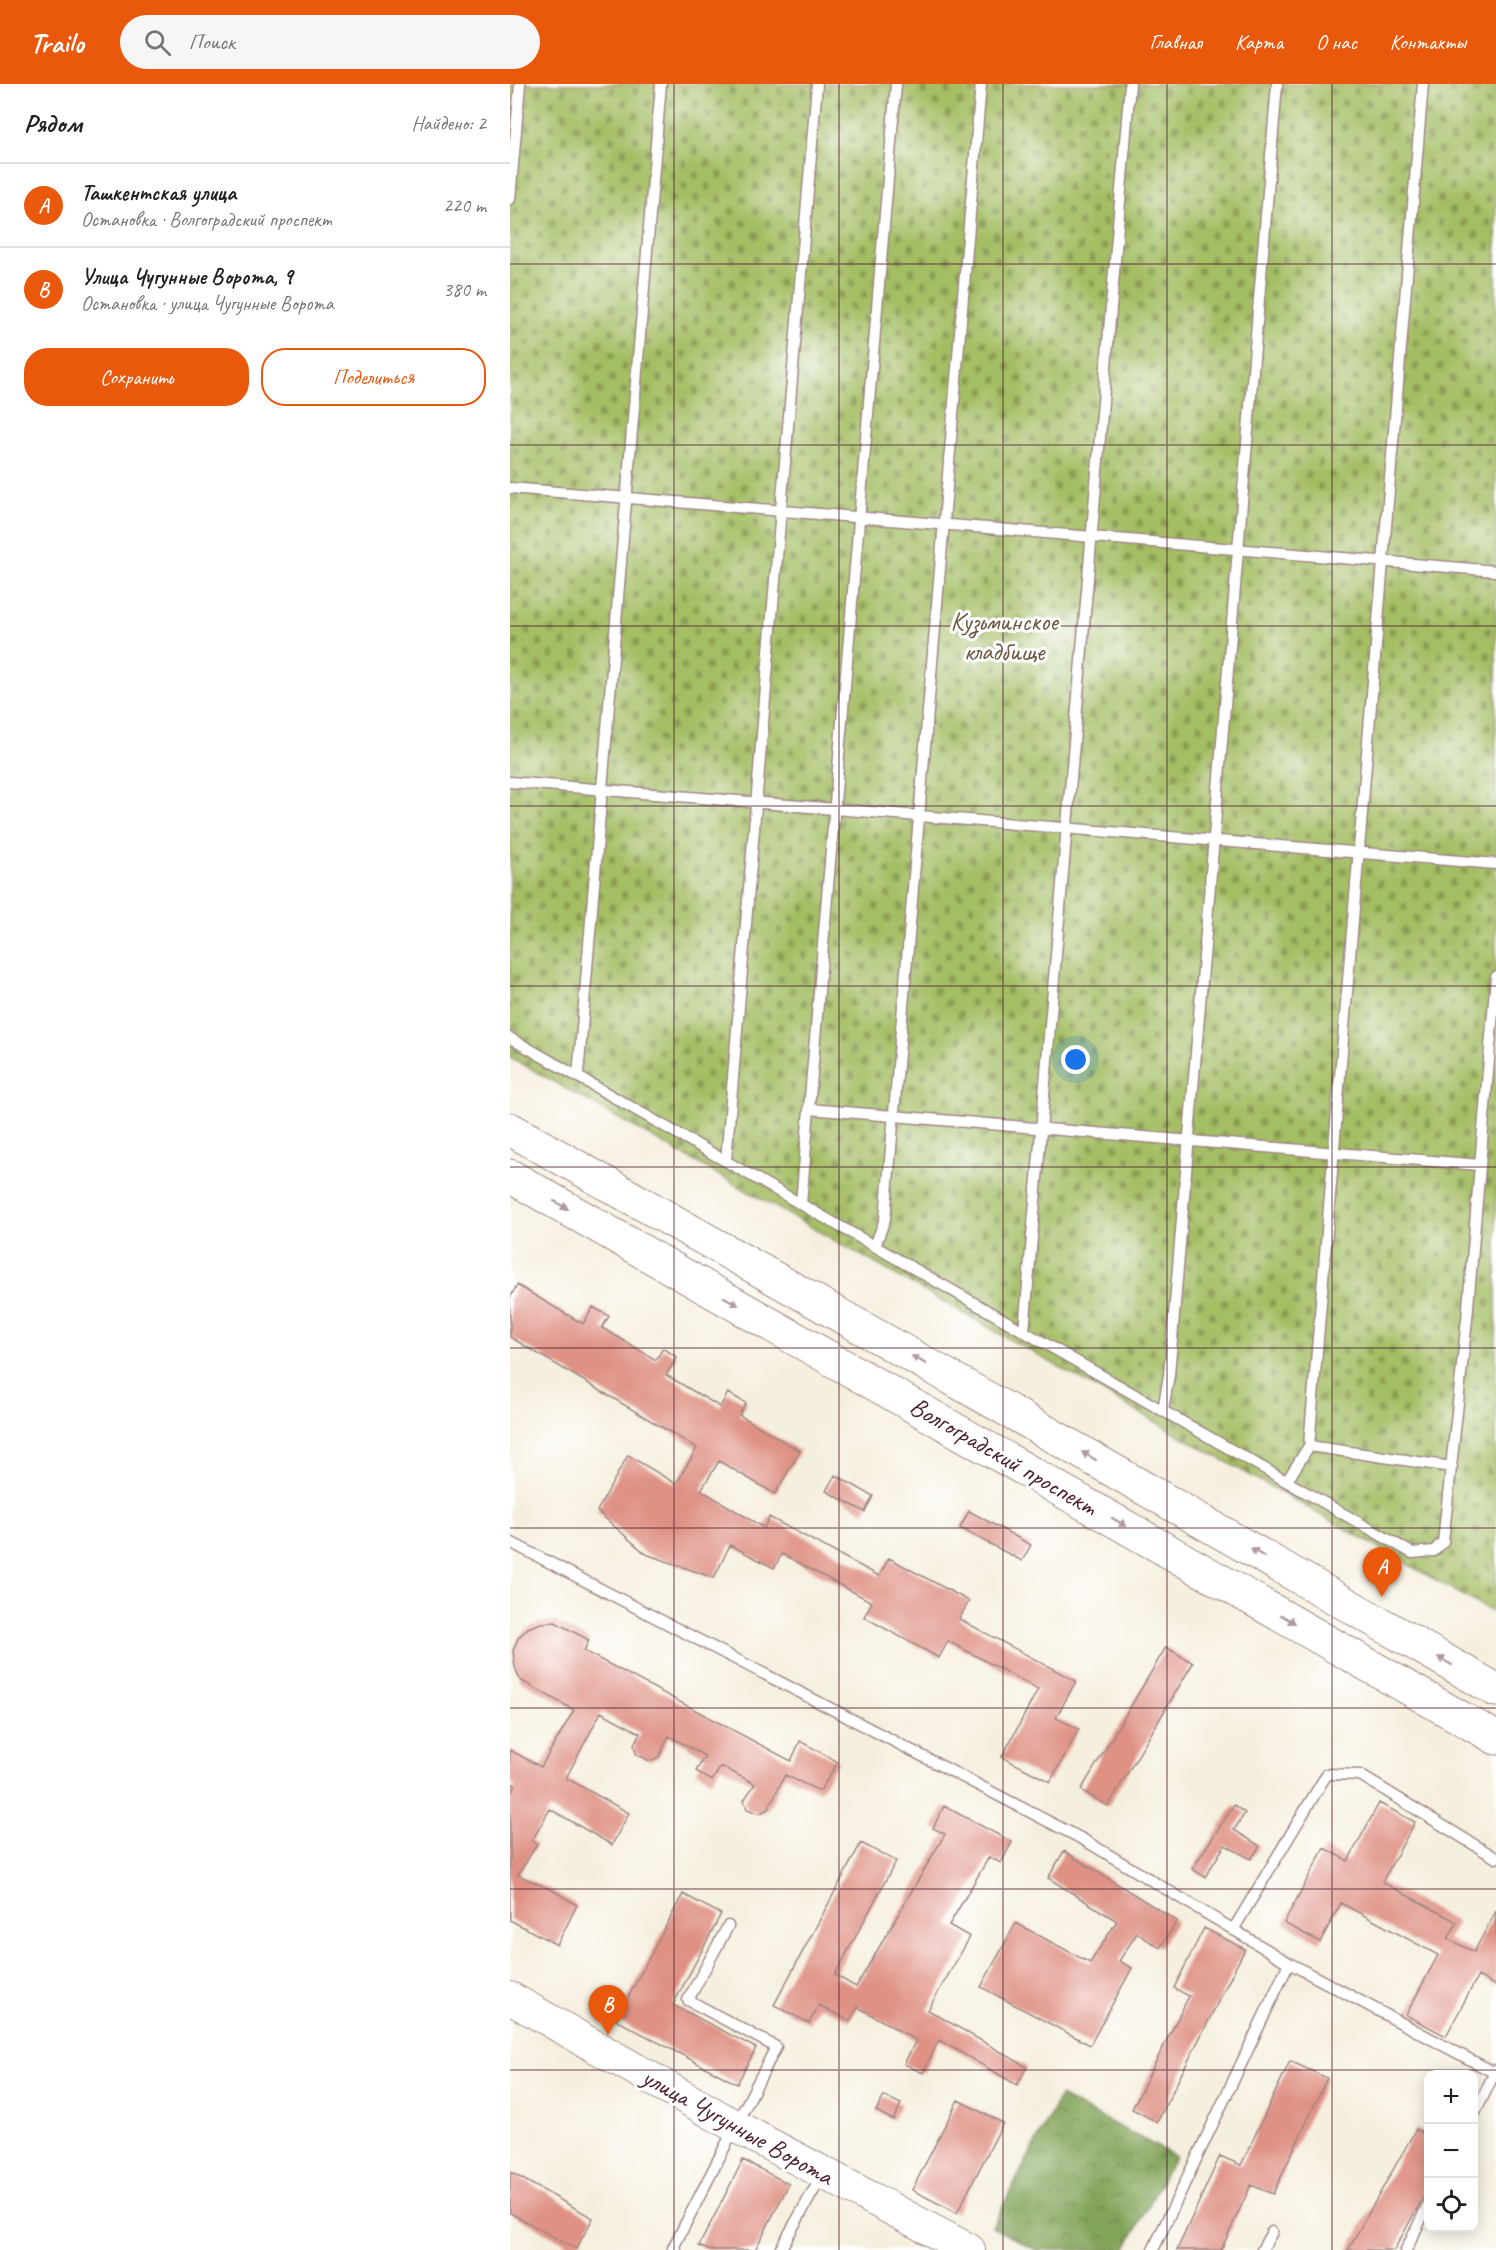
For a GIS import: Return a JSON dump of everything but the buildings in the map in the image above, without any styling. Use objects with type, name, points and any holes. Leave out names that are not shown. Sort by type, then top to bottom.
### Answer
[{"type":"main road","name":"Волгоградский проспект","points":[[510,1129],[1041,1429],[1496,1690]]},
{"type":"main road","name":"Волгоградский проспект","points":[[510,1176],[1496,1738]]},
{"type":"street","name":"улица Чугунные Ворота","points":[[514,2003],[735,2126],[969,2250]]},
{"type":"lane","points":[[510,200],[520,84]]},
{"type":"lane","points":[[578,1076],[661,84]]},
{"type":"lane","points":[[726,1161],[817,84]]},
{"type":"lane","points":[[801,1204],[896,84]]},
{"type":"lane","points":[[875,1246],[885,1219],[981,84]]},
{"type":"lane","points":[[1024,1331],[1130,84]]},
{"type":"lane","points":[[1163,1410],[1169,1375],[1278,84]]},
{"type":"lane","points":[[1287,1481],[1309,1446],[1424,84]]},
{"type":"lane","points":[[510,489],[1496,571]]},
{"type":"lane","points":[[510,782],[1496,864]]},
{"type":"lane","points":[[510,1038],[1412,1552],[1434,1551],[1443,1542],[1452,1467],[1496,977]]},
{"type":"lane","points":[[809,1109],[1480,1165]]},
{"type":"lane","points":[[1309,1446],[1452,1467]]},
{"type":"lane","points":[[510,1542],[1084,1840],[1289,1963],[1496,2072],[1478,2106]]},
{"type":"lane","points":[[1233,1930],[1327,1774],[1360,1775],[1496,1858]]},
{"type":"lane","points":[[676,2250],[673,2248],[776,2047],[688,2000],[728,1926]]},
{"type":"lane","points":[[1153,2250],[1289,1963]]},
{"type":"lane","points":[[780,2250],[824,2173]]},
{"type":"lane","points":[[1406,2250],[1424,2213]]},
{"type":"lane","points":[[1262,2250],[1272,2232]]},
{"type":"green space","name":"Кузьминское кладбище","points":[[510,84],[1496,84],[1496,1614],[510,1057]]},
{"type":"green space","points":[[1060,2096],[1175,2156],[1125,2250],[1036,2250],[992,2227]]},
{"type":"place","name":"Ташкентская улица","points":[[1382,1597]]},
{"type":"place","name":"Улица Чугунные Ворота, 9","points":[[608,2035]]}]
